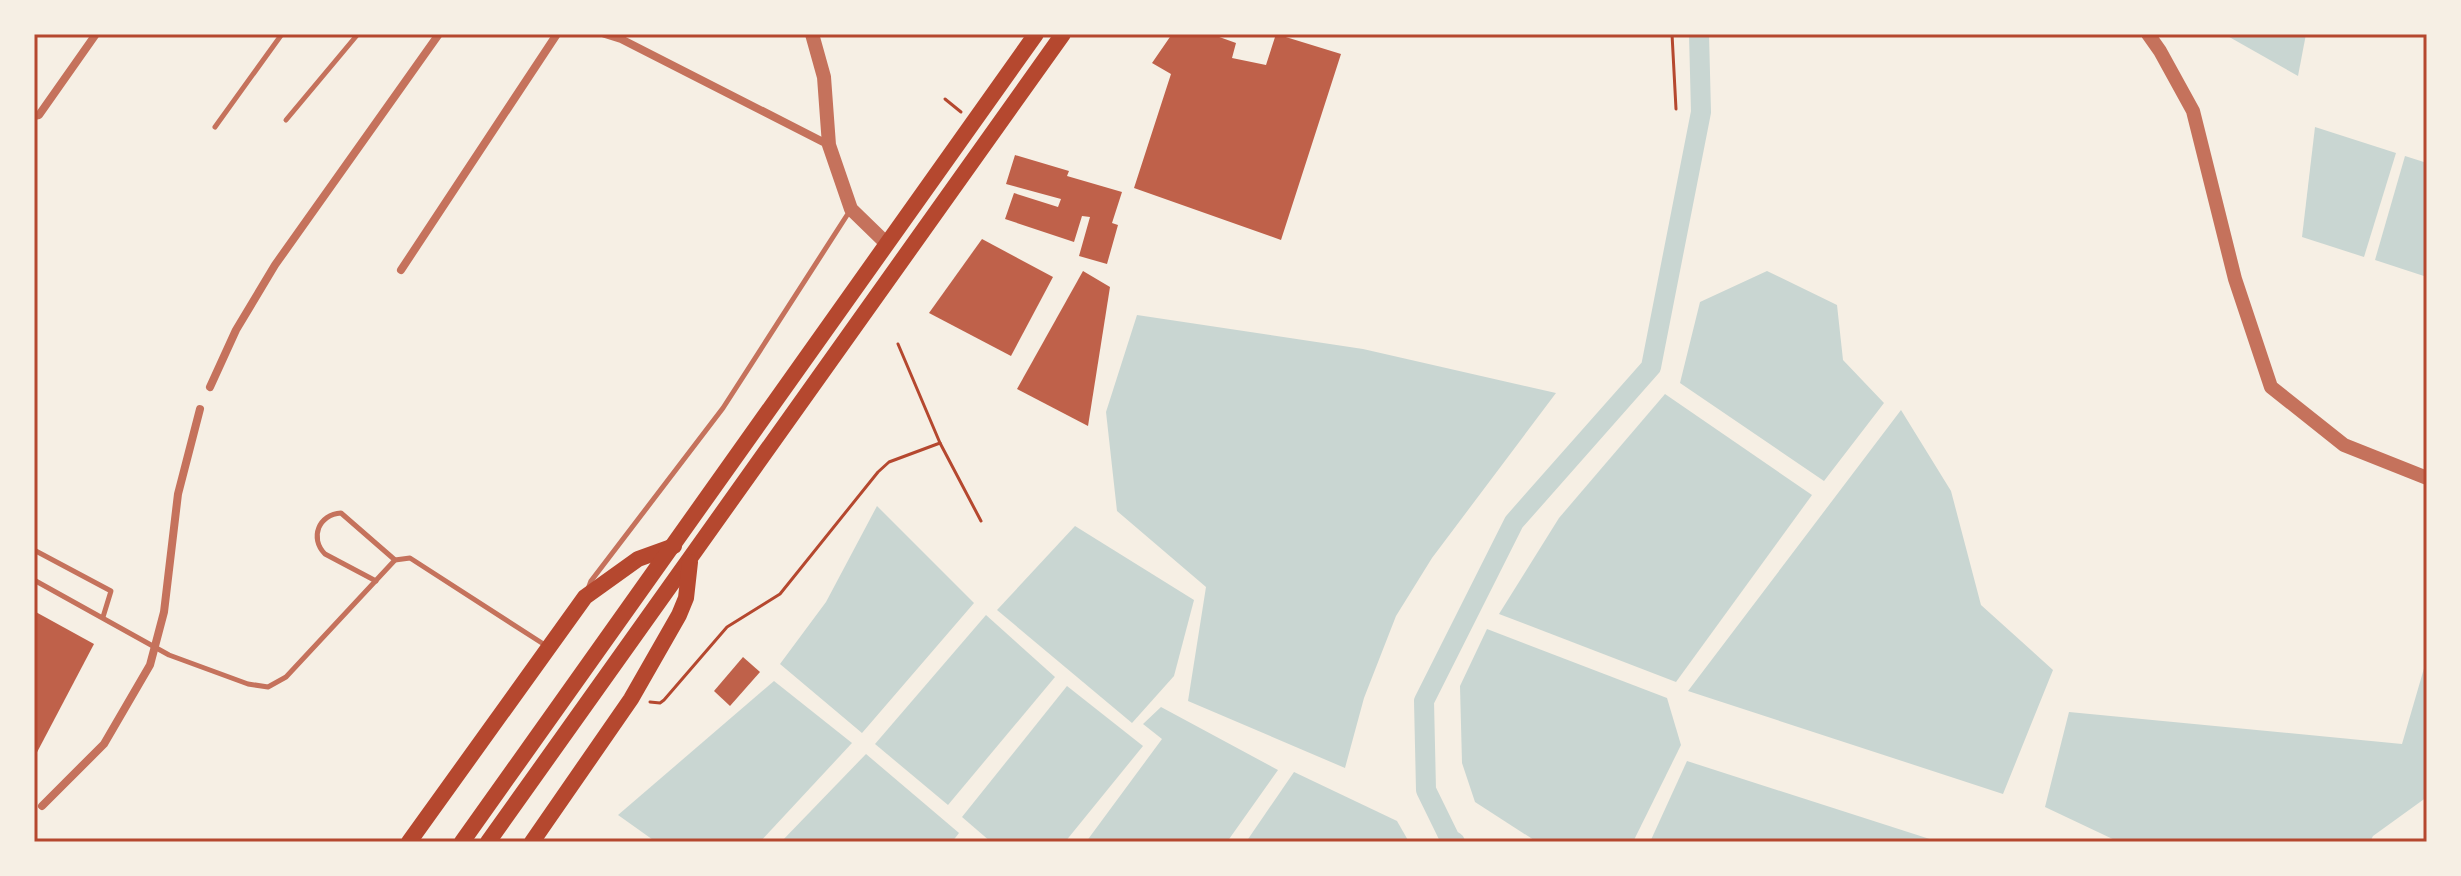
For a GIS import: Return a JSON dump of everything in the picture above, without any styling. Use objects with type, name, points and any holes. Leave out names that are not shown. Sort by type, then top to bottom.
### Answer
[{"type":"main road","points":[[462,842],[1036,34]]},
{"type":"main road","points":[[488,842],[1063,34]]},
{"type":"main road","points":[[409,842],[585,597],[638,559],[674,546]]},
{"type":"main road","points":[[532,842],[631,699],[683,606],[690,561]]},
{"type":"street","points":[[34,116],[39,115],[96,34]]},
{"type":"street","points":[[210,387],[236,330],[275,265],[439,34]]},
{"type":"street","points":[[401,270],[557,34]]},
{"type":"street","points":[[605,34],[621,39],[829,145]]},
{"type":"street","points":[[812,34],[824,77],[829,145],[851,209],[887,244]]},
{"type":"street","points":[[2148,34],[2193,111],[2235,279],[2271,387],[2344,445],[2427,478]]},
{"type":"street","points":[[42,806],[104,744],[150,665],[164,612],[178,494],[200,409]]},
{"type":"lane","points":[[215,127],[282,34]]},
{"type":"lane","points":[[286,120],[358,34]]},
{"type":"lane","points":[[585,597],[591,581],[723,408],[851,209]]},
{"type":"lane","points":[[376,581],[319,549],[317,536],[322,520],[331,514],[341,513],[395,560]]},
{"type":"lane","points":[[34,550],[111,591],[103,617]]},
{"type":"lane","points":[[34,580],[156,647],[248,684],[268,687],[286,677],[395,560],[410,558],[548,648]]},
{"type":"path","points":[[1672,34],[1676,109]]},
{"type":"path","points":[[898,344],[940,443],[981,521]]},
{"type":"path","points":[[631,699],[660,703],[664,700],[727,627],[780,594],[878,472],[889,462],[940,443]]},
{"type":"shaded area","points":[[2224,34],[2306,34],[2298,76]]},
{"type":"shaded area","points":[[2315,127],[2396,153],[2364,257],[2302,237]]},
{"type":"shaded area","points":[[2405,156],[2427,163],[2427,277],[2375,260]]},
{"type":"shaded area","points":[[1767,271],[1837,305],[1843,360],[1884,403],[1824,481],[1680,383],[1700,302]]},
{"type":"shaded area","points":[[1137,315],[1363,349],[1556,393],[1432,558],[1396,616],[1364,698],[1345,768],[1188,701],[1206,587],[1117,511],[1106,412]]},
{"type":"shaded area","points":[[1665,394],[1812,495],[1676,682],[1499,614],[1559,518]]},
{"type":"shaded area","points":[[1901,410],[1951,491],[1981,605],[2053,670],[2003,794],[1688,691]]},
{"type":"shaded area","points":[[877,506],[974,603],[862,733],[780,664],[826,602]]},
{"type":"shaded area","points":[[1075,526],[1194,600],[1174,676],[1132,723],[997,610]]},
{"type":"shaded area","points":[[986,615],[1055,677],[948,805],[875,744]]},
{"type":"shaded area","points":[[1487,629],[1667,698],[1681,745],[1633,842],[1537,842],[1475,802],[1462,763],[1460,686]]},
{"type":"shaded area","points":[[2427,658],[2427,797],[2373,836],[2370,842],[2119,842],[2045,807],[2069,712],[2402,744]]},
{"type":"shaded area","points":[[774,681],[852,743],[760,842],[656,842],[618,815]]},
{"type":"shaded area","points":[[1067,686],[1143,746],[1065,842],[991,842],[962,817]]},
{"type":"shaded area","points":[[1161,707],[1278,770],[1227,842],[1086,842],[1162,739],[1143,724]]},
{"type":"shaded area","points":[[866,754],[959,833],[952,842],[781,842]]},
{"type":"shaded area","points":[[1687,761],[1939,842],[1650,842]]},
{"type":"shaded area","points":[[1294,772],[1397,821],[1409,842],[1246,842]]},
{"type":"building","points":[[1172,34],[1211,34],[1236,43],[1232,58],[1266,65],[1276,34],[1341,54],[1281,240],[1134,188],[1171,74],[1152,63]]},
{"type":"building","points":[[1015,155],[1069,171],[1067,176],[1122,192],[1112,223],[1118,225],[1107,264],[1079,256],[1090,217],[1082,216],[1074,242],[1005,219],[1014,193],[1058,207],[1061,199],[1006,184]]},
{"type":"building","points":[[982,239],[1053,277],[1011,356],[929,313]]},
{"type":"building","points":[[1083,271],[1110,287],[1088,426],[1017,389]]},
{"type":"building","points":[[34,611],[94,644],[34,758]]},
{"type":"building","points":[[743,657],[760,672],[730,706],[714,691]]},
{"type":"waterway","points":[[1455,842],[1450,839],[1426,790],[1424,701],[1514,522],[1651,367],[1701,112],[1699,34]]}]
